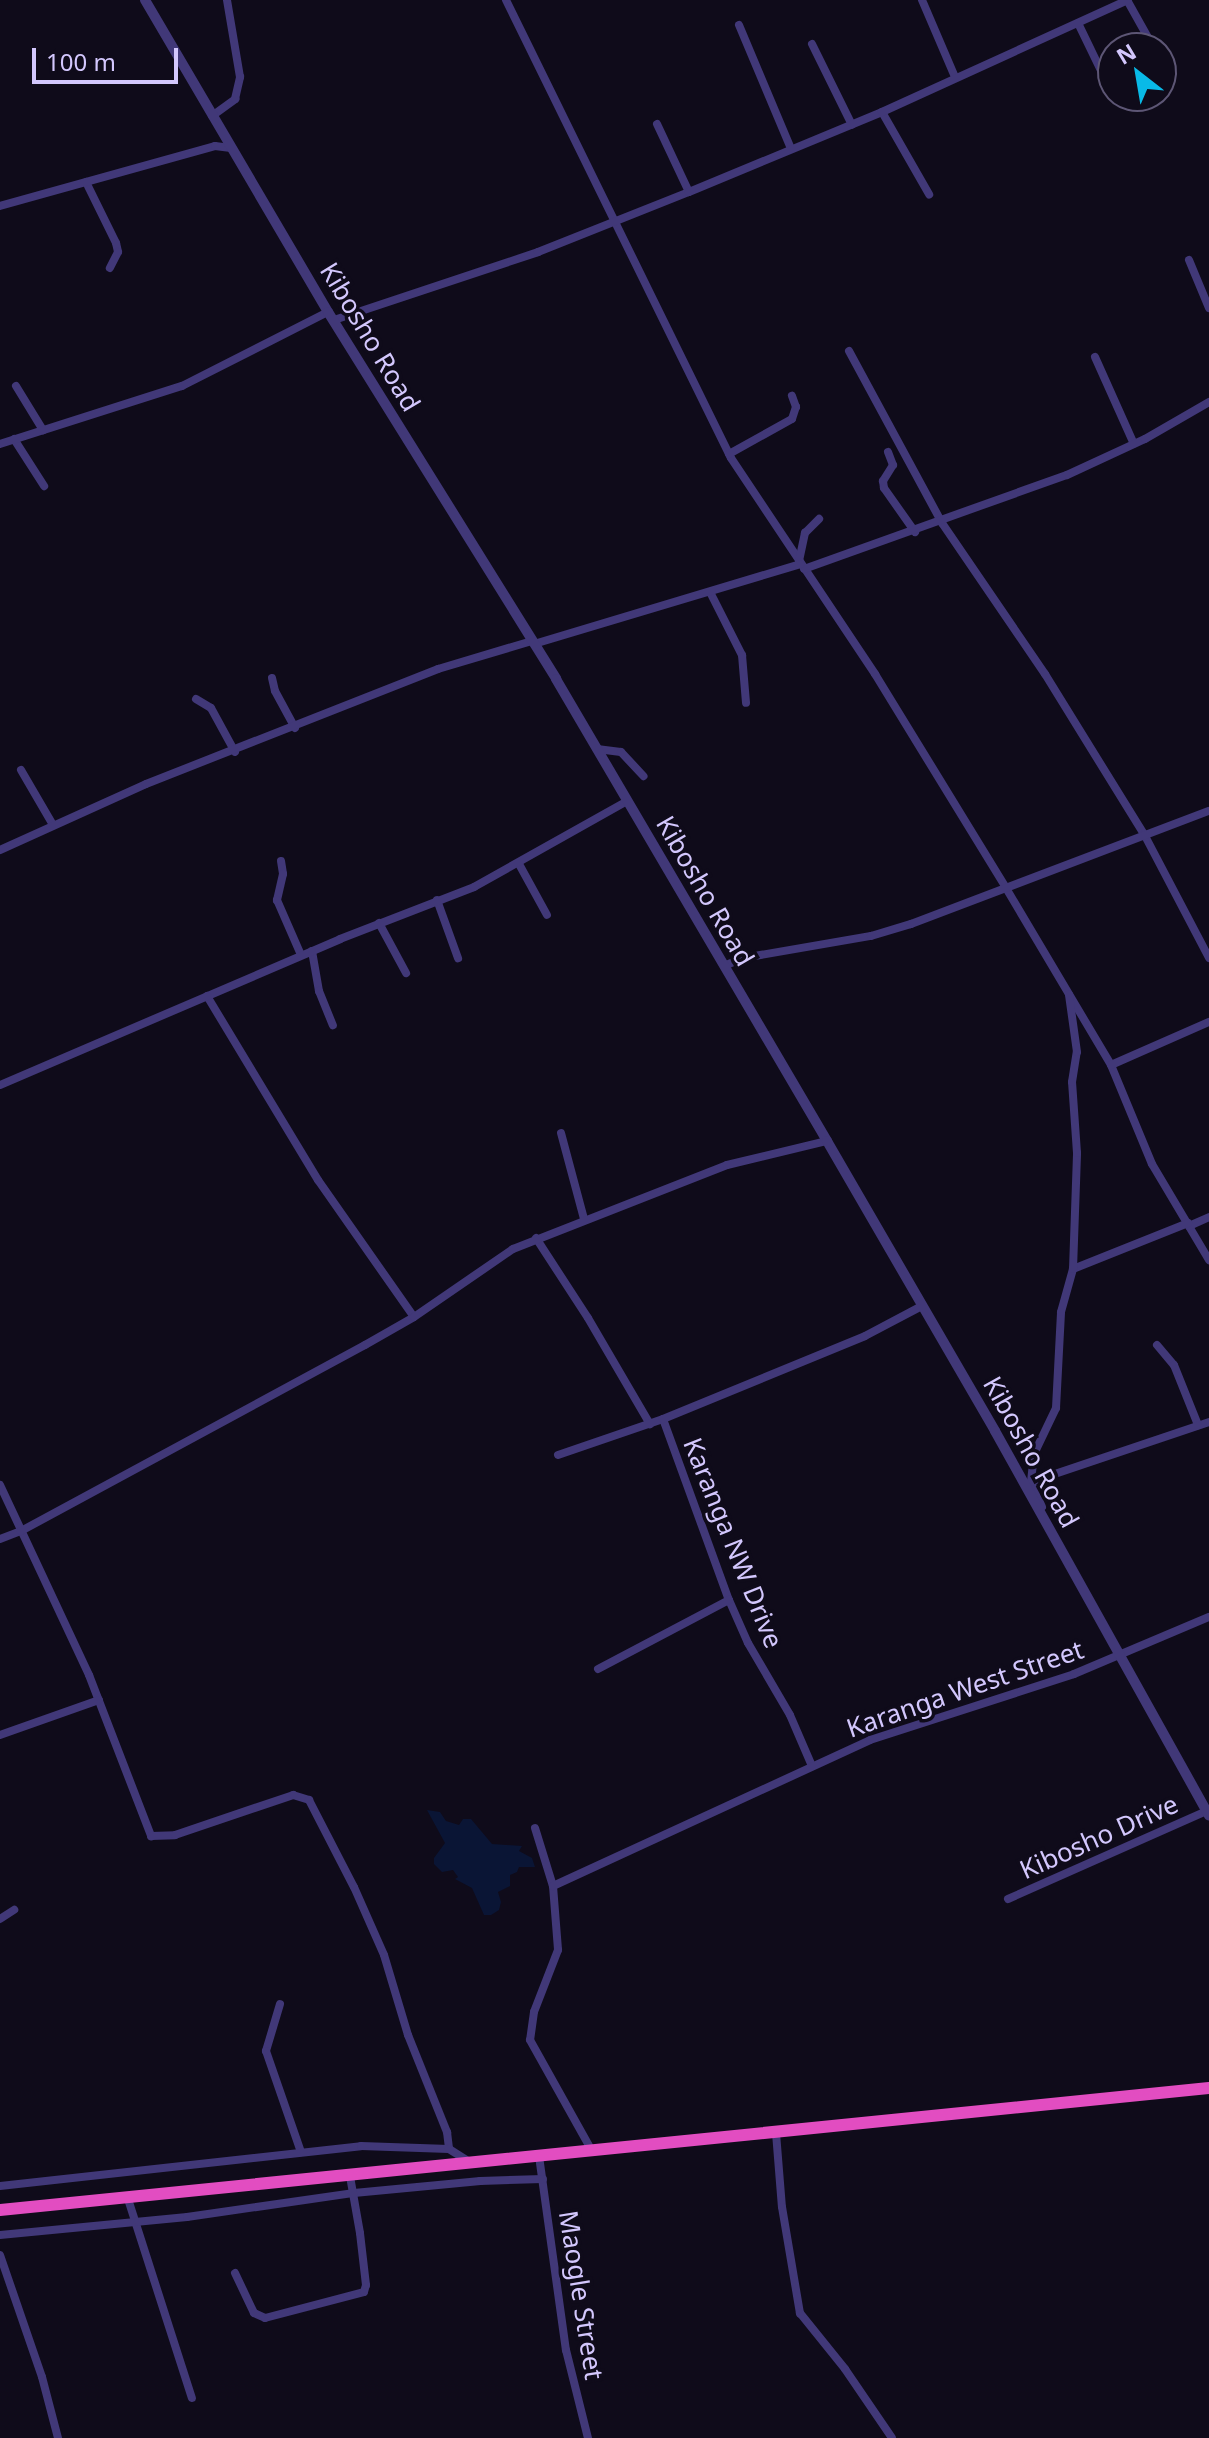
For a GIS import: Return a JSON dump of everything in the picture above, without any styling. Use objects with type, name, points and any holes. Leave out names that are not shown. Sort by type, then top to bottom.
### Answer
[{"type":"highway","points":[[0,2210],[1209,2088]]},
{"type":"street","name":"Kibosho Road","points":[[145,0],[331,316],[597,749],[827,1141],[1208,1813]]},
{"type":"street","points":[[212,116],[235,99],[240,77],[227,0]]},
{"type":"street","points":[[506,0],[618,221],[729,454],[875,674],[1006,888],[1111,1065],[1152,1164],[1209,1260]]},
{"type":"street","points":[[922,0],[955,77]]},
{"type":"street","points":[[0,444],[182,386],[331,316],[538,252],[618,221],[882,112],[1128,0],[1145,32]]},
{"type":"street","points":[[1078,23],[1097,62]]},
{"type":"street","points":[[739,25],[791,149]]},
{"type":"street","points":[[812,44],[852,125]]},
{"type":"street","points":[[882,112],[929,194]]},
{"type":"street","points":[[657,124],[689,192]]},
{"type":"street","points":[[0,206],[158,165],[215,146],[231,148]]},
{"type":"street","points":[[86,182],[116,243],[118,252],[110,268]]},
{"type":"street","points":[[1189,260],[1209,308]]},
{"type":"street","points":[[849,351],[942,523],[1045,674],[1144,834],[1209,958]]},
{"type":"street","points":[[1095,357],[1134,444]]},
{"type":"street","points":[[16,386],[43,430]]},
{"type":"street","points":[[729,454],[792,419],[796,407],[792,396]]},
{"type":"street","points":[[0,850],[146,784],[235,752],[438,669],[942,523],[1054,481],[1134,444],[1209,402]]},
{"type":"street","points":[[14,439],[44,486]]},
{"type":"street","points":[[888,452],[893,465],[883,481],[884,488],[915,532]]},
{"type":"street","points":[[801,565],[805,533],[819,519]]},
{"type":"street","points":[[710,592],[742,655],[746,703]]},
{"type":"street","points":[[272,678],[295,728]]},
{"type":"street","points":[[196,699],[211,708],[235,752]]},
{"type":"street","points":[[597,749],[621,752],[643,776]]},
{"type":"street","points":[[21,770],[53,825]]},
{"type":"street","points":[[0,1085],[301,955],[474,887],[627,801]]},
{"type":"street","points":[[724,966],[743,958],[871,936],[1209,811]]},
{"type":"street","points":[[281,861],[283,874],[277,900],[301,955]]},
{"type":"street","points":[[519,864],[547,915]]},
{"type":"street","points":[[437,900],[458,958]]},
{"type":"street","points":[[379,923],[406,973]]},
{"type":"street","points":[[312,951],[319,991],[333,1025]]},
{"type":"street","points":[[1064,1555],[1031,1482],[1034,1454],[1056,1408],[1061,1312],[1073,1269],[1077,1153],[1072,1082],[1077,1052],[1068,1009],[1069,995]]},
{"type":"street","points":[[207,996],[318,1180],[414,1317]]},
{"type":"street","points":[[1111,1065],[1209,1022]]},
{"type":"street","points":[[561,1133],[584,1219]]},
{"type":"street","points":[[0,1539],[21,1531],[414,1317],[468,1276],[536,1238],[727,1165],[827,1141]]},
{"type":"street","points":[[1073,1269],[1209,1217]]},
{"type":"street","points":[[536,1238],[588,1318],[650,1424]]},
{"type":"street","points":[[558,1455],[663,1419],[865,1336],[922,1306]]},
{"type":"street","points":[[1157,1345],[1174,1365],[1198,1425]]},
{"type":"street","name":"Karanga NW Drive","points":[[663,1419],[729,1600],[748,1643],[790,1715],[812,1766]]},
{"type":"street","points":[[1031,1482],[1209,1422]]},
{"type":"street","points":[[0,1485],[99,1700],[146,1831],[151,1836],[175,1835],[293,1795],[309,1800],[354,1887],[384,1955],[408,2035],[447,2132],[449,2149]]},
{"type":"street","points":[[598,1669],[729,1600]]},
{"type":"street","name":"Karanga West Street","points":[[553,1886],[870,1740],[1033,1689],[1209,1617]]},
{"type":"street","points":[[0,1735],[99,1700]]},
{"type":"street","name":"Kibosho Drive","points":[[1008,1899],[1208,1813]]},
{"type":"street","points":[[535,1828],[553,1886],[558,1950],[529,2031],[535,2051],[592,2151]]},
{"type":"street","points":[[0,1919],[14,1910]]},
{"type":"street","points":[[280,2004],[266,2051],[301,2152]]},
{"type":"street","points":[[776,2133],[782,2207],[800,2313],[845,2369],[892,2438]]},
{"type":"street","points":[[0,2186],[361,2146],[449,2149],[471,2163]]},
{"type":"street","name":"Maogle Street","points":[[539,2156],[566,2350],[588,2438]]},
{"type":"street","points":[[235,2273],[254,2313],[265,2318],[360,2295],[366,2285],[350,2176]]},
{"type":"street","points":[[0,2235],[134,2222],[354,2193],[480,2181],[543,2179]]},
{"type":"street","points":[[128,2199],[192,2398]]},
{"type":"street","points":[[0,2255],[42,2377],[58,2438]]},
{"type":"water","points":[[427,1810],[440,1812],[446,1821],[459,1825],[463,1819],[471,1819],[492,1844],[522,1846],[519,1851],[532,1858],[535,1867],[519,1867],[517,1872],[510,1875],[510,1886],[498,1892],[501,1902],[499,1910],[484,1915],[472,1888],[455,1879],[458,1877],[453,1870],[442,1872],[434,1864],[434,1858],[445,1843]]}]
